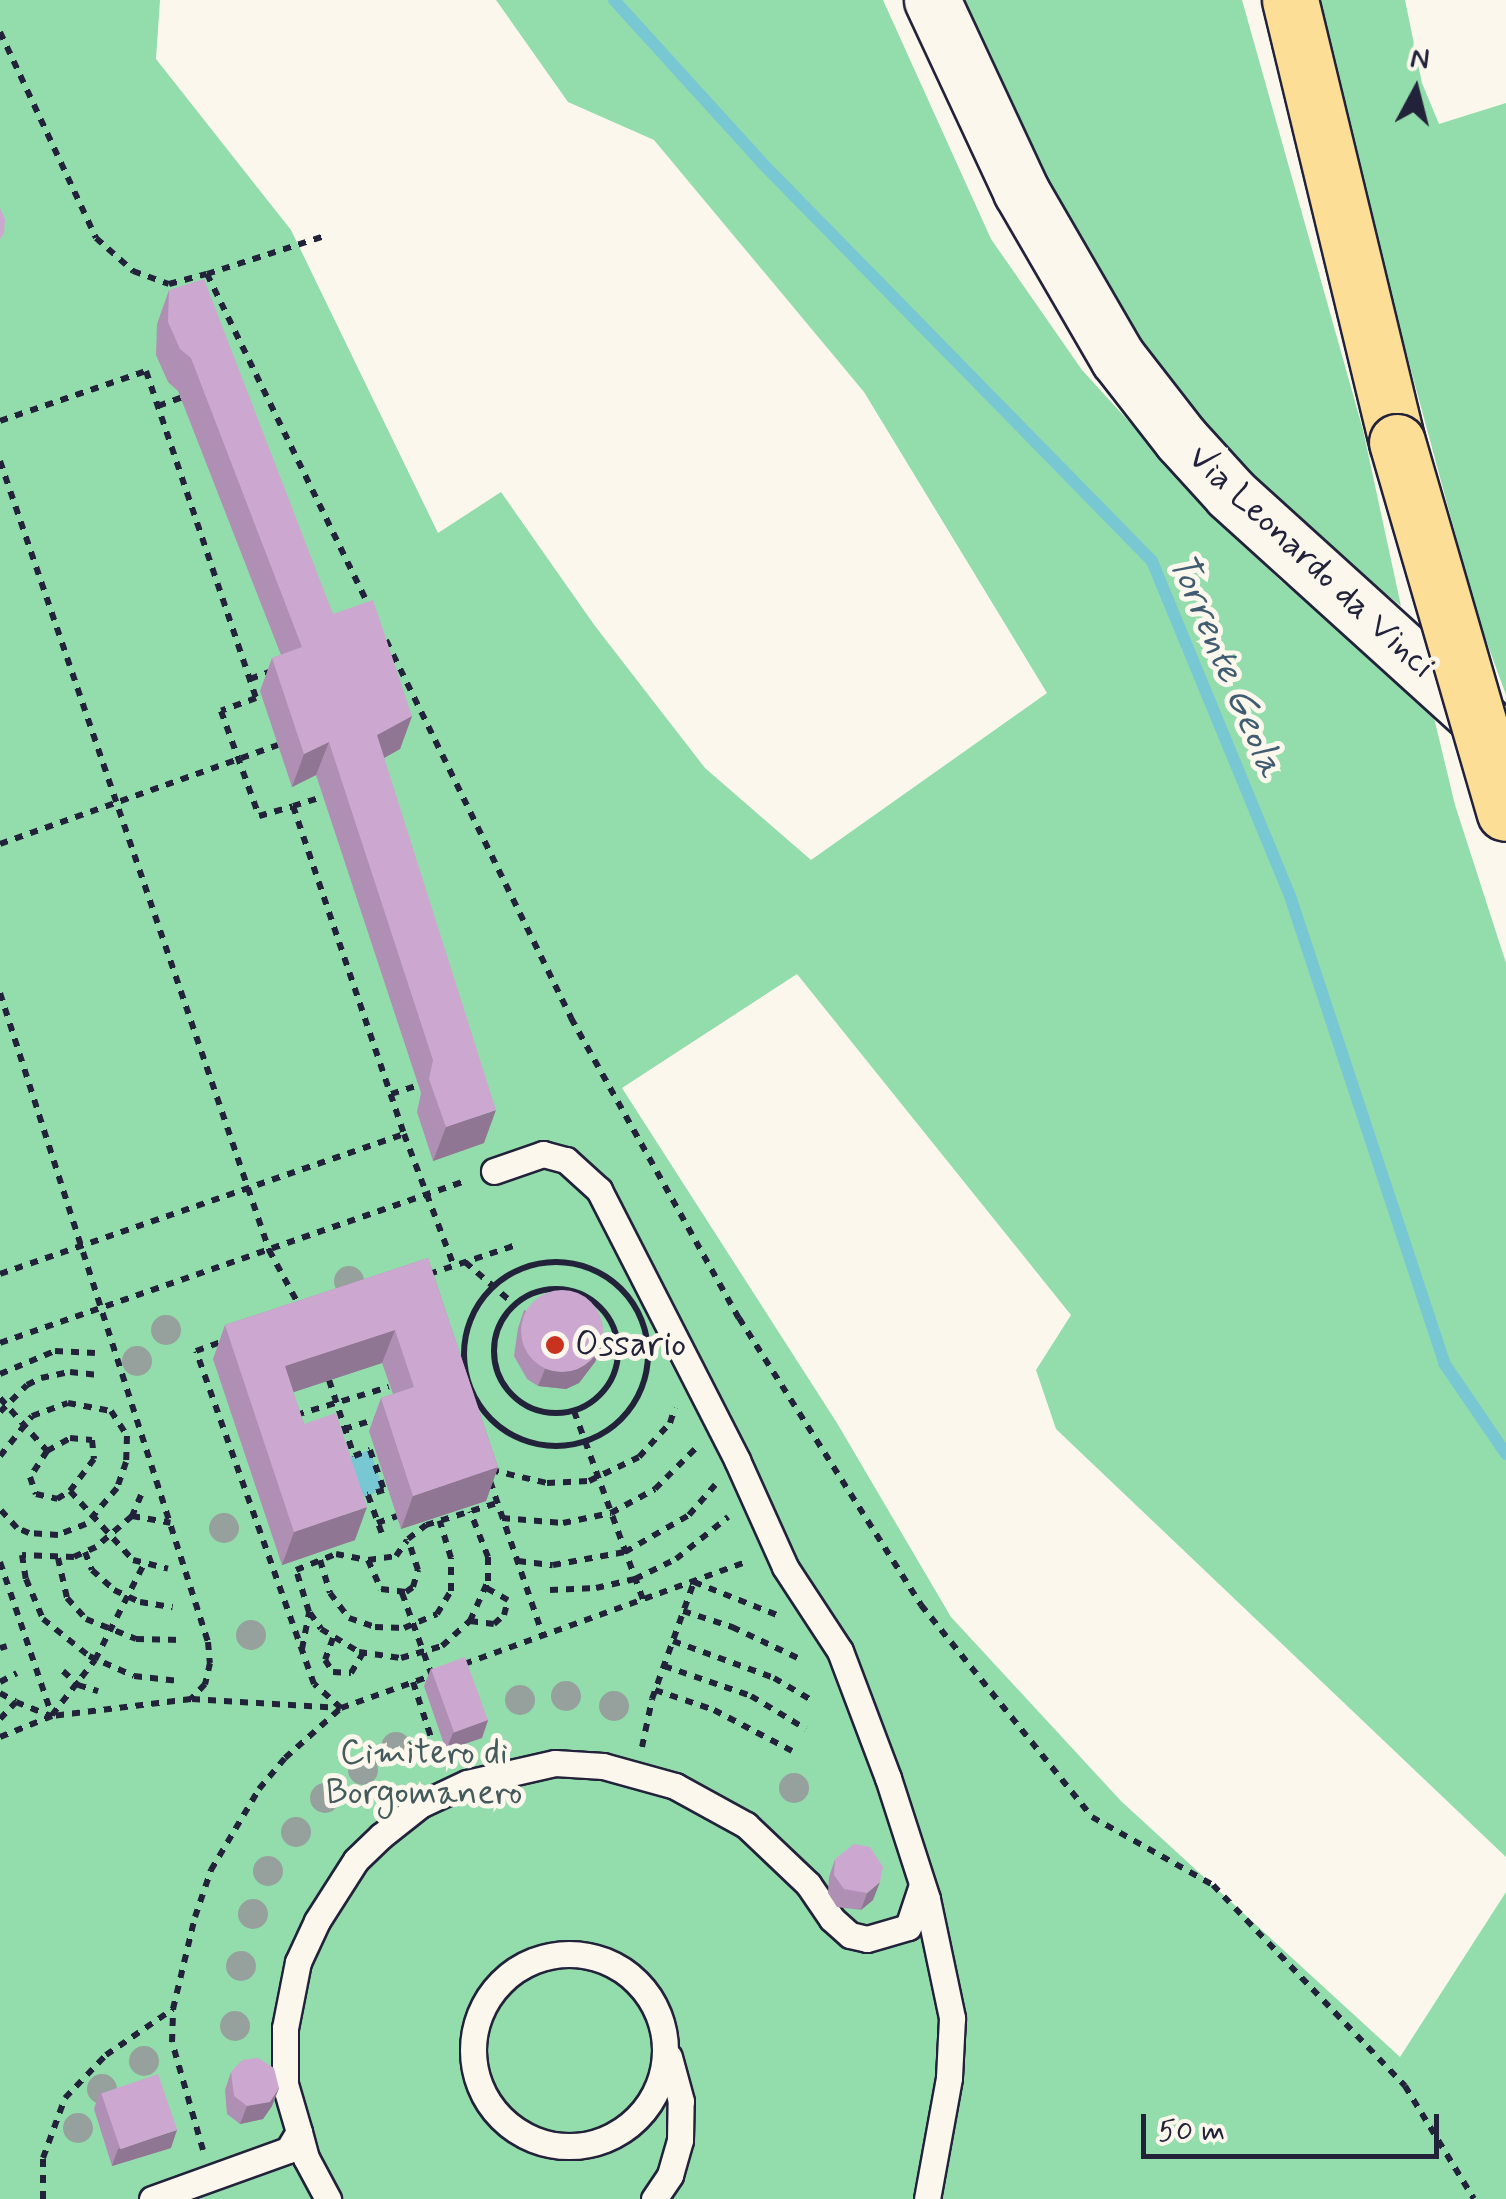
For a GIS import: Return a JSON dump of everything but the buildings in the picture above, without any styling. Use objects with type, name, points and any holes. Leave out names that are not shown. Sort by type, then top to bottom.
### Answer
[{"type":"highway","points":[[1290,0],[1396,442],[1506,814]]},
{"type":"street","name":"Via Leonardo da Vinci","points":[[932,0],[1020,190],[1118,358],[1181,439],[1307,566],[1506,742]]},
{"type":"lane","points":[[494,1171],[543,1154],[566,1160],[599,1190],[737,1460],[778,1550],[840,1651],[888,1778],[922,1884],[952,2018],[949,2078],[927,2199]]},
{"type":"lane","points":[[328,2199],[306,2158],[285,2084],[285,2028],[298,1962],[317,1921],[356,1860],[420,1806],[467,1783],[555,1764],[603,1766],[675,1786],[746,1825],[808,1884],[832,1918],[850,1935],[867,1939],[908,1927],[922,1884]]},
{"type":"lane","points":[[654,2199],[670,2175],[680,2140],[681,2100],[659,2012],[640,1984],[614,1964],[582,1954],[552,1955],[523,1965],[499,1983],[482,2008],[473,2036],[474,2066],[484,2094],[502,2118],[526,2136],[558,2145],[592,2144],[622,2130],[647,2108],[662,2078],[666,2045]]},
{"type":"lane","points":[[152,2199],[214,2182],[288,2150],[299,2132]]},
{"type":"path","points":[[0,32],[96,238],[133,271],[169,284],[325,236]]},
{"type":"path","points":[[207,274],[372,611]]},
{"type":"path","points":[[0,421],[146,371],[256,698],[221,711],[259,816],[330,794]]},
{"type":"path","points":[[158,406],[186,396]]},
{"type":"path","points":[[0,460],[268,1250],[304,1314]]},
{"type":"path","points":[[380,629],[580,1035],[739,1318],[921,1605],[1092,1817],[1213,1886],[1405,2086],[1474,2199]]},
{"type":"path","points":[[250,678],[285,668]]},
{"type":"path","points":[[0,844],[278,745]]},
{"type":"path","points":[[293,806],[390,1094],[454,1266]]},
{"type":"path","points":[[0,993],[210,1653],[205,1684],[190,1699]]},
{"type":"path","points":[[390,1094],[428,1082]]},
{"type":"path","points":[[0,1274],[404,1134]]},
{"type":"path","points":[[0,1343],[494,1171]]},
{"type":"path","points":[[420,1278],[516,1245]]},
{"type":"path","points":[[465,1262],[514,1305]]},
{"type":"path","points":[[569,1263],[607,1278],[635,1307],[648,1345],[642,1386],[620,1420],[586,1442],[556,1446],[514,1436],[490,1418],[470,1387],[465,1338],[475,1310],[493,1287],[528,1267],[569,1263]]},
{"type":"path","points":[[560,1289],[584,1296],[611,1321],[618,1344],[616,1369],[596,1399],[574,1411],[544,1412],[530,1408],[506,1388],[494,1345],[498,1330],[514,1305],[536,1292],[560,1289]]},
{"type":"path","points":[[232,1338],[196,1350],[314,1684],[342,1708]]},
{"type":"path","points":[[0,1374],[56,1351],[95,1353]]},
{"type":"path","points":[[0,1412],[41,1378],[70,1372],[101,1376]]},
{"type":"path","points":[[330,1380],[354,1456]]},
{"type":"path","points":[[285,1418],[389,1387]]},
{"type":"path","points":[[459,1392],[470,1387]]},
{"type":"path","points":[[542,1636],[485,1468],[547,1484],[568,1485],[598,1477],[639,1457],[655,1441],[670,1422],[681,1394]]},
{"type":"path","points":[[0,1398],[47,1451]]},
{"type":"path","points":[[0,1456],[24,1424],[42,1410],[68,1403],[92,1404],[118,1417],[127,1436],[126,1462],[118,1488],[92,1518],[72,1531],[43,1536],[17,1528],[0,1509]]},
{"type":"path","points":[[574,1411],[642,1600]]},
{"type":"path","points":[[328,1434],[389,1415],[392,1423]]},
{"type":"path","points":[[70,1438],[92,1440],[94,1458],[70,1492],[47,1498],[31,1487],[34,1465],[47,1451],[70,1438]]},
{"type":"path","points":[[502,1518],[564,1524],[612,1513],[655,1490],[698,1444]]},
{"type":"path","points":[[336,1462],[370,1450],[384,1490],[350,1502]]},
{"type":"path","points":[[517,1561],[553,1566],[625,1552],[689,1515],[724,1472]]},
{"type":"path","points":[[70,1492],[109,1538],[144,1564],[168,1569]]},
{"type":"path","points":[[141,1495],[132,1516],[109,1538],[85,1552],[58,1558],[22,1556],[26,1579],[43,1619],[53,1631],[96,1660],[134,1676],[179,1681]]},
{"type":"path","points":[[368,1496],[382,1534]]},
{"type":"path","points":[[470,1511],[488,1557],[486,1588],[470,1621],[454,1638],[424,1654],[401,1658],[363,1653],[333,1638],[310,1612],[296,1570],[336,1554],[368,1560],[396,1556],[425,1523],[497,1503]]},
{"type":"path","points":[[550,1590],[596,1588],[635,1579],[696,1546],[737,1507]]},
{"type":"path","points":[[132,1516],[170,1523]]},
{"type":"path","points":[[377,1522],[397,1516]]},
{"type":"path","points":[[320,1560],[330,1593],[349,1618],[390,1629],[414,1625],[437,1614],[450,1592],[452,1558],[440,1521]]},
{"type":"path","points":[[368,1560],[381,1589],[402,1593],[413,1588],[418,1570],[408,1539]]},
{"type":"path","points":[[214,2182],[172,2042],[174,2009],[210,1870],[233,1827],[286,1758],[342,1708],[413,1682],[433,1679],[464,1664],[778,1550]]},
{"type":"path","points":[[85,1552],[86,1562],[102,1581],[129,1597],[173,1607]]},
{"type":"path","points":[[58,1558],[67,1598],[86,1619],[112,1631],[156,1641],[182,1640]]},
{"type":"path","points":[[0,1562],[52,1716]]},
{"type":"path","points":[[52,1716],[96,1660],[144,1564]]},
{"type":"path","points":[[7,1584],[26,1579]]},
{"type":"path","points":[[630,1750],[641,1753],[655,1690],[694,1582]]},
{"type":"path","points":[[694,1582],[795,1622]]},
{"type":"path","points":[[470,1621],[494,1624],[508,1606],[505,1597],[486,1588]]},
{"type":"path","points":[[402,1593],[433,1679]]},
{"type":"path","points":[[0,1606],[13,1602]]},
{"type":"path","points":[[302,1650],[310,1612]]},
{"type":"path","points":[[683,1612],[732,1627],[800,1659]]},
{"type":"path","points":[[333,1638],[324,1660],[333,1672],[351,1673],[363,1653]]},
{"type":"path","points":[[673,1641],[774,1678],[813,1700]]},
{"type":"path","points":[[464,1664],[469,1682]]},
{"type":"path","points":[[664,1666],[751,1696],[806,1729]]},
{"type":"path","points":[[63,1671],[78,1685],[98,1691]]},
{"type":"path","points":[[0,1682],[17,1673]]},
{"type":"path","points":[[413,1682],[442,1772]]},
{"type":"path","points":[[655,1690],[714,1710],[792,1750]]},
{"type":"path","points":[[0,1693],[52,1716]]},
{"type":"path","points":[[0,1736],[52,1716],[190,1699],[342,1708]]},
{"type":"path","points":[[0,1719],[16,1702]]},
{"type":"path","points":[[43,2199],[43,2158],[66,2098],[106,2054],[174,2009]]},
{"type":"green space","name":"Cimitero di Borgomanero","points":[[0,0],[160,0],[156,59],[291,230],[438,533],[501,492],[595,626],[705,768],[811,860],[1047,693],[864,392],[654,140],[568,102],[496,0],[883,0],[991,239],[1082,370],[1214,515],[1281,581],[1430,701],[1455,805],[1506,963],[1506,1857],[1056,1429],[1036,1370],[1071,1315],[797,974],[622,1088],[837,1423],[951,1617],[1121,1801],[1400,2057],[1506,1892],[1506,2199],[0,2199]]},
{"type":"green space","points":[[959,0],[1242,0],[1363,430],[1401,606],[1276,505],[1215,447],[1127,332],[1049,207]]},
{"type":"green space","points":[[1311,0],[1405,0],[1422,83],[1439,124],[1506,103],[1506,695],[1478,618]]},
{"type":"water","points":[[370,1450],[384,1490],[350,1501],[336,1462]]},
{"type":"waterway","name":"Torrente Geola","points":[[614,0],[765,166],[1152,561],[1290,896],[1444,1363],[1506,1454]]},
{"type":"place","name":"Ossario","points":[[555,1345]]}]
